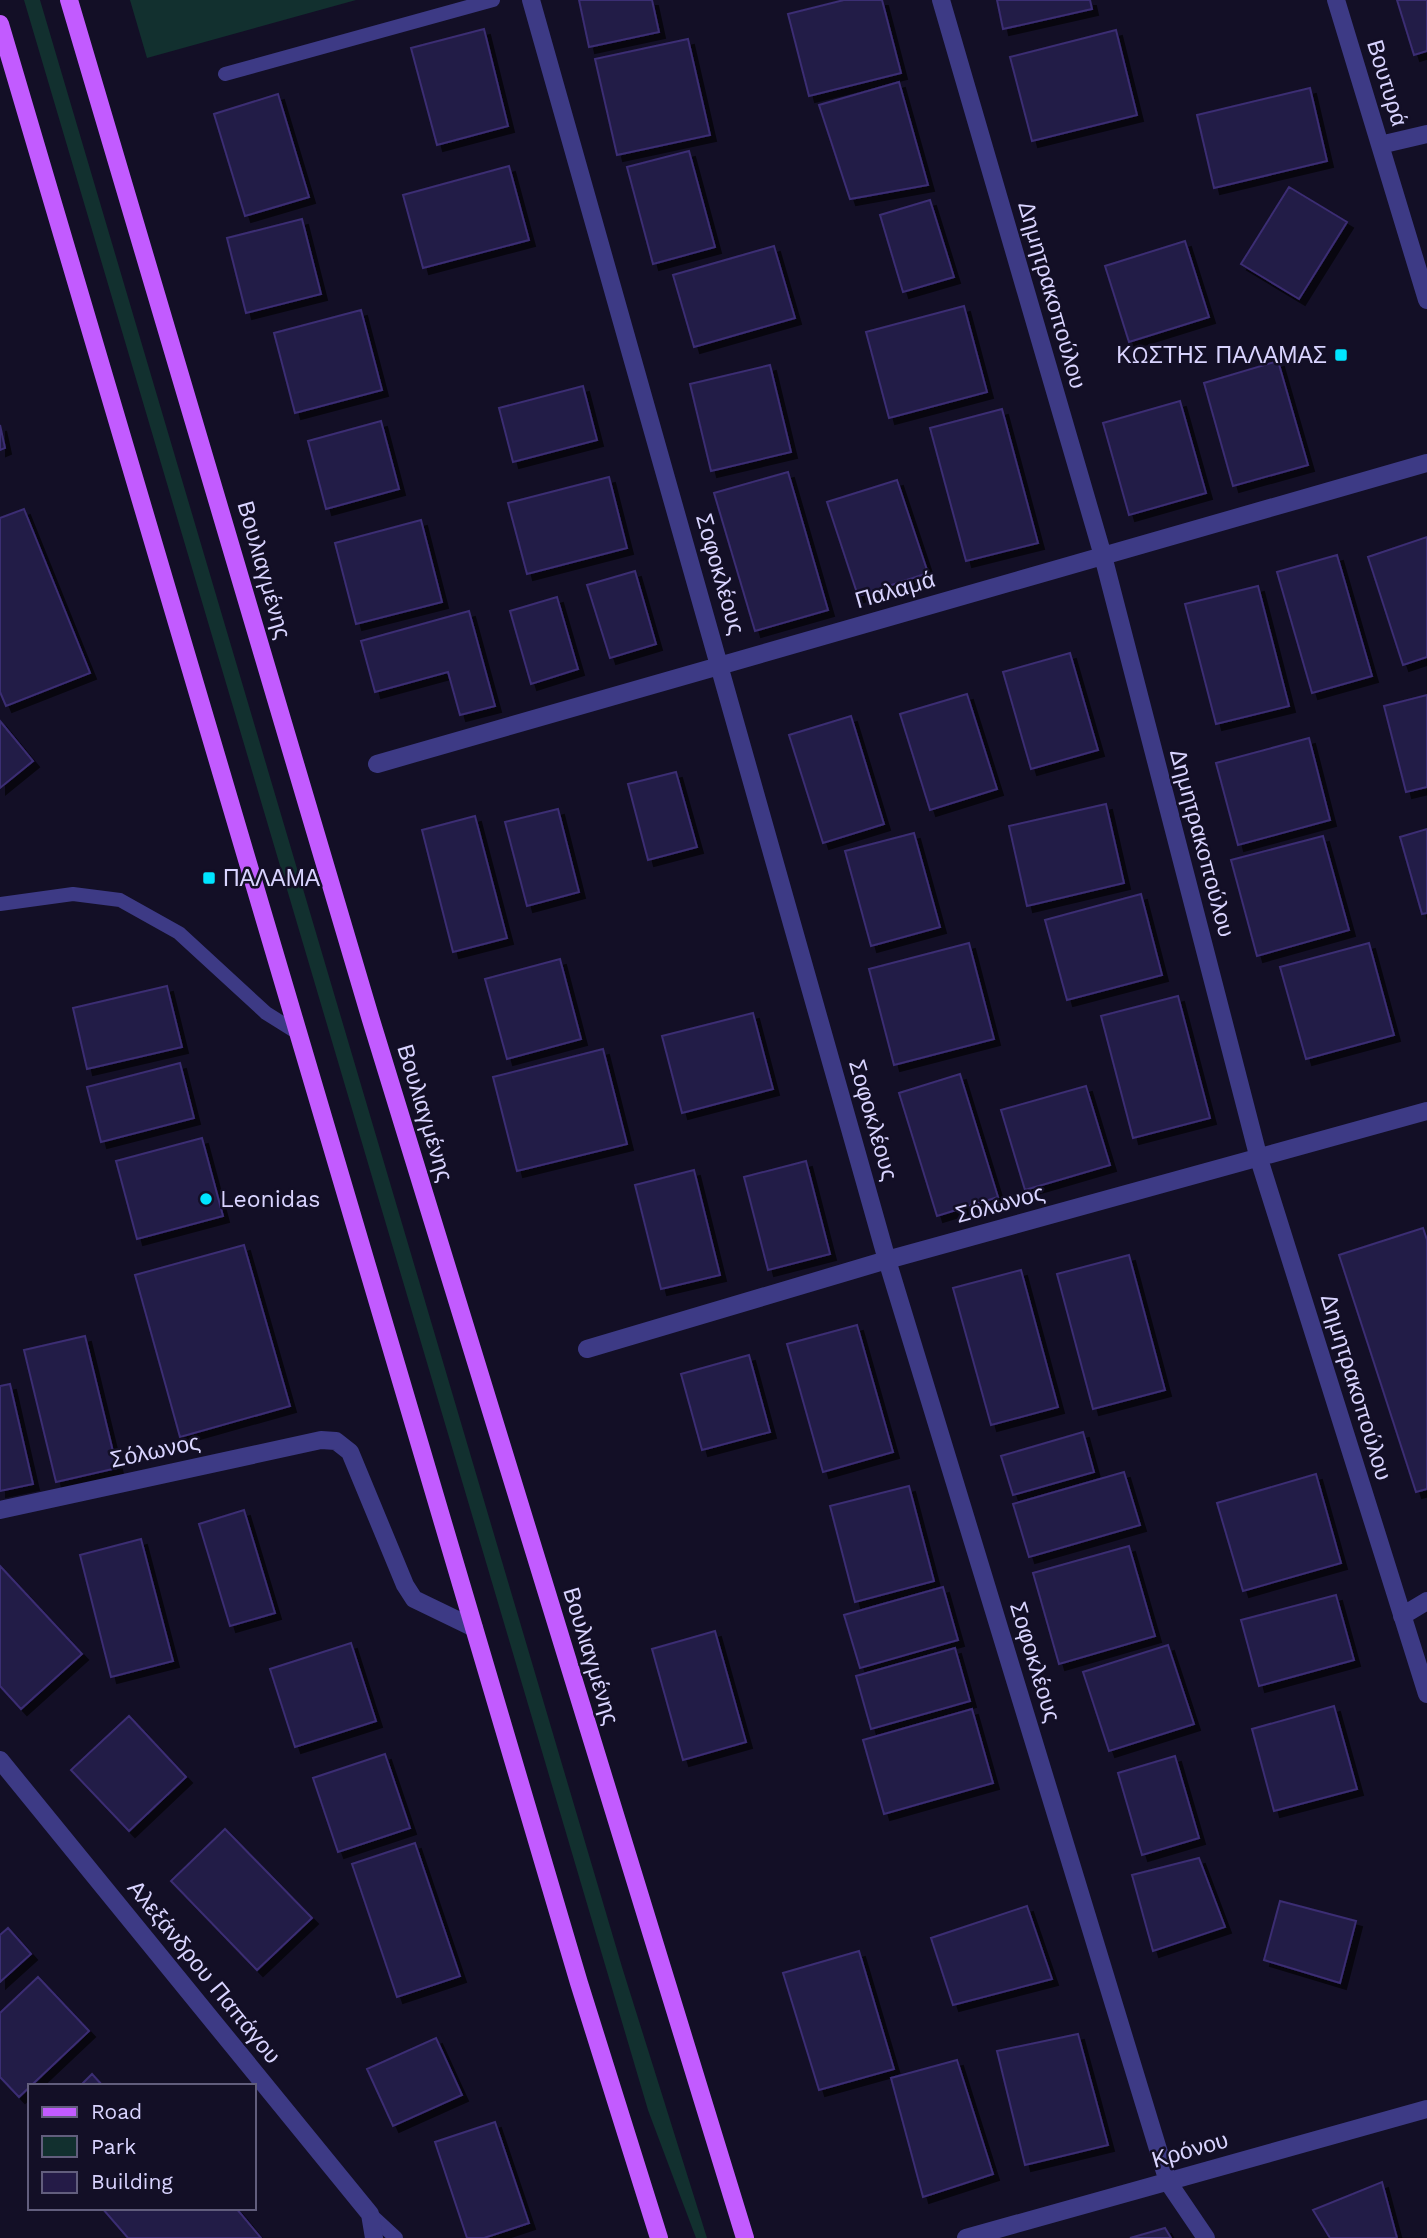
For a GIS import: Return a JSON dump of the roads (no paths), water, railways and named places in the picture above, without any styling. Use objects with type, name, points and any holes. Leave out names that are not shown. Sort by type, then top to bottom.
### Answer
[{"type":"main road","name":"Βουλιαγμένης","points":[[69,0],[371,1020],[745,2238]]},
{"type":"main road","points":[[0,24],[579,1983],[659,2238]]},
{"type":"street","name":"Σοφοκλέους","points":[[531,0],[887,1260],[1168,2182],[1206,2238]]},
{"type":"street","name":"Δημητρακοπούλου","points":[[941,0],[1103,556],[1259,1159],[1427,1694]]},
{"type":"street","name":"Βουτυρά","points":[[1336,0],[1427,300]]},
{"type":"street","points":[[1380,145],[1427,134]]},
{"type":"street","name":"Παλαμά","points":[[377,764],[1427,463]]},
{"type":"street","name":"Σόλωνος","points":[[587,1349],[887,1260],[1427,1111]]},
{"type":"street","name":"Σόλωνος","points":[[0,1510],[321,1440],[337,1441],[350,1452],[405,1585],[414,1599],[474,1628]]},
{"type":"street","points":[[1402,1616],[1427,1601]]},
{"type":"street","name":"Αλεξάνδρου Παπάγου","points":[[0,1760],[369,2214]]},
{"type":"street","name":"Κρόνου","points":[[966,2238],[1427,2109]]},
{"type":"street","points":[[369,2214],[374,2238]]},
{"type":"lane","points":[[225,74],[493,0]]},
{"type":"lane","points":[[0,904],[74,894],[120,900],[179,933],[265,1013],[298,1032]]},
{"type":"lane","points":[[369,2214],[396,2238]]},
{"type":"place","name":"ΚΩΣΤΗΣ ΠΑΛΑΜΑΣ","points":[[1341,355]]},
{"type":"place","name":"ΠΑΛΑΜΑ","points":[[209,878]]},
{"type":"place","name":"Leonidas","points":[[206,1199]]}]
